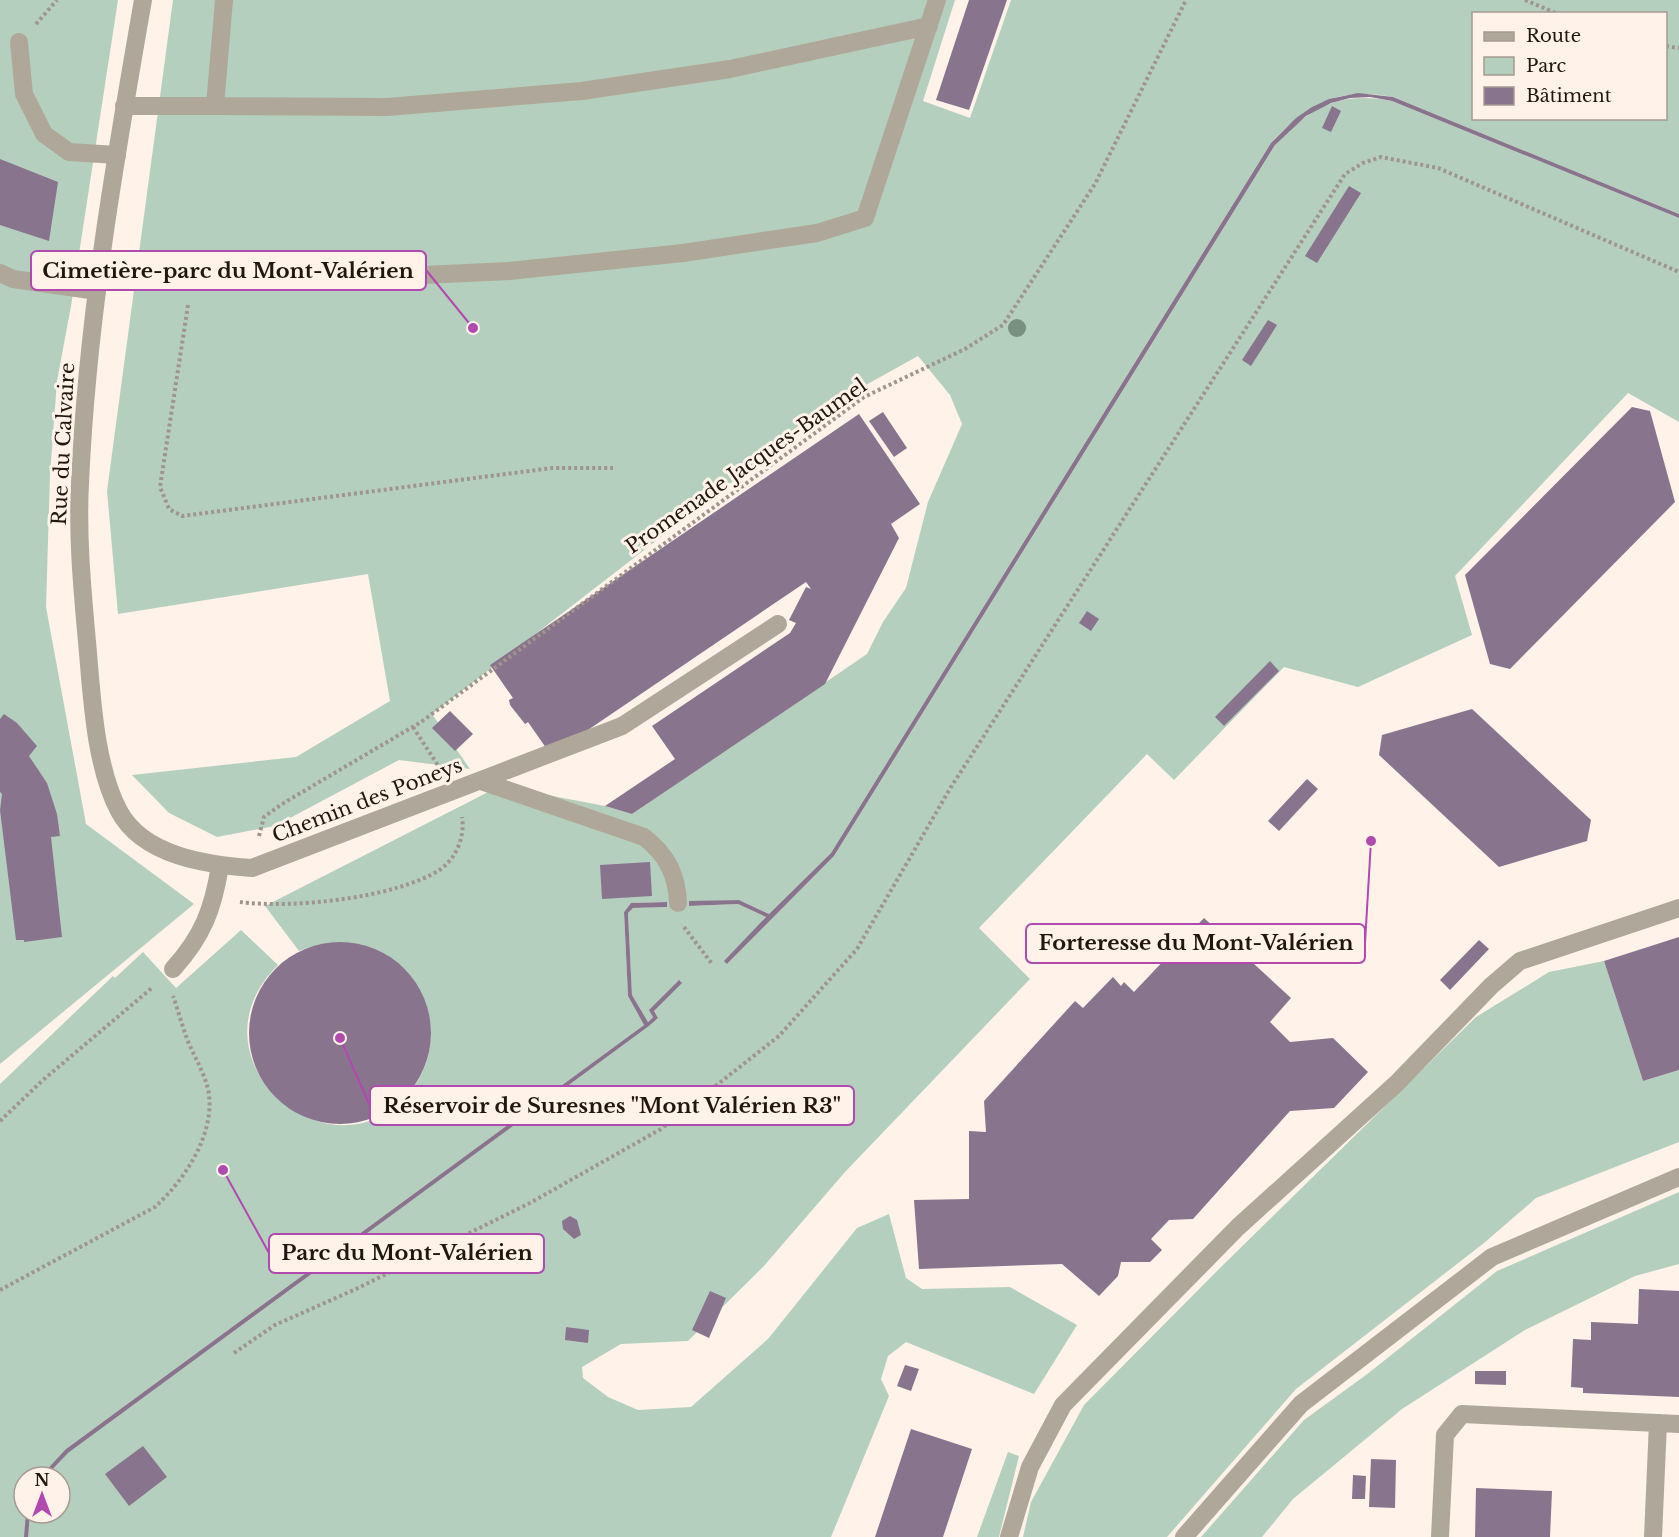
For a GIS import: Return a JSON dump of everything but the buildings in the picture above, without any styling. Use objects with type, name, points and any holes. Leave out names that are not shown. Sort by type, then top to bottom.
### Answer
[{"type":"street","name":"Rue du Calvaire","points":[[143,0],[124,106],[98,284],[80,485],[83,594],[99,744],[108,782],[119,811],[133,829],[165,850],[188,860],[220,866],[252,868]]},
{"type":"street","points":[[215,106],[224,0]]},
{"type":"street","points":[[0,273],[13,279],[98,284],[192,280],[276,282],[509,271],[683,253],[817,233],[865,218],[937,0]]},
{"type":"street","points":[[124,106],[387,107],[582,91],[730,69],[929,26]]},
{"type":"street","points":[[19,42],[24,94],[44,135],[69,152],[117,155]]},
{"type":"street","name":"Chemin des Poneys","points":[[252,868],[622,726],[778,624]]},
{"type":"street","points":[[489,777],[644,837],[656,846],[671,867],[678,903]]},
{"type":"street","points":[[170,972],[191,948],[210,915],[220,866]]},
{"type":"street","points":[[1009,1537],[1030,1467],[1063,1405],[1238,1227],[1396,1084],[1491,986],[1520,961],[1679,908]]},
{"type":"street","points":[[1184,1537],[1301,1404],[1492,1257],[1679,1177]]},
{"type":"street","points":[[1440,1537],[1445,1436],[1462,1414],[1679,1424]]},
{"type":"street","points":[[1653,1537],[1658,1423]]},
{"type":"path","name":"Promenade Jacques-Baumel","points":[[258,838],[264,817],[282,804],[413,728],[864,397],[965,349],[1003,325],[1095,184],[1186,0]]},
{"type":"path","points":[[1525,0],[1553,12]]},
{"type":"path","points":[[234,1353],[275,1325],[356,1289],[530,1203],[661,1129],[779,1036],[858,949],[951,787],[1345,174],[1363,163],[1381,158],[1438,168],[1679,272]]},
{"type":"path","points":[[192,280],[160,487],[169,508],[182,516],[552,468],[613,468]]},
{"type":"path","points":[[246,903],[290,906],[321,902],[388,889],[442,868],[455,854],[464,830],[461,808],[455,791],[413,728]]},
{"type":"path","points":[[678,903],[685,928],[713,965]]},
{"type":"path","points":[[0,1121],[43,1080],[170,972],[188,1041],[207,1083],[209,1105],[206,1124],[195,1154],[177,1183],[155,1207],[0,1290]]},
{"type":"green space","points":[[0,0],[118,0],[71,306],[57,381],[50,475],[46,607],[86,824],[194,904],[0,1064]]},
{"type":"green space","points":[[173,0],[955,0],[923,101],[970,118],[1011,0],[1679,0],[1679,214],[1393,97],[1356,94],[1325,101],[1285,129],[1271,143],[831,853],[769,914],[739,900],[694,902],[689,906],[738,904],[766,917],[725,961],[728,963],[834,856],[1275,145],[1313,112],[1327,105],[1356,98],[1392,101],[1679,218],[1679,422],[1628,393],[1455,576],[1472,635],[1358,687],[1284,667],[1174,780],[1147,754],[979,928],[1030,979],[845,1172],[763,1267],[688,1341],[621,1344],[582,1367],[583,1378],[608,1397],[638,1410],[691,1407],[768,1339],[857,1228],[889,1214],[906,1278],[922,1289],[1010,1287],[1077,1325],[1034,1394],[906,1342],[888,1356],[881,1379],[889,1396],[831,1537],[0,1537],[0,1084],[113,976],[115,978],[143,952],[176,988],[241,930],[278,965],[253,1002],[248,1040],[259,1074],[282,1102],[313,1120],[349,1125],[384,1115],[415,1085],[427,1060],[431,1034],[429,1016],[422,995],[411,977],[397,963],[380,952],[341,943],[320,945],[299,951],[265,906],[500,786],[605,806],[632,814],[867,654],[883,622],[906,588],[928,502],[962,424],[950,395],[918,356],[837,401],[432,714],[470,769],[399,760],[275,826],[217,837],[169,813],[132,775],[296,757],[390,701],[368,574],[118,614],[107,491]],"holes":[[[667,902],[667,907],[633,908],[628,913],[632,995],[648,1022],[653,1017],[650,1010],[678,981],[681,983],[654,1011],[658,1018],[61,1458],[66,1449],[644,1025],[628,996],[624,912],[631,903]]]},
{"type":"green space","points":[[1604,961],[1643,1081],[1679,1070],[1679,1142],[1536,1198],[1484,1243],[1296,1389],[1167,1537],[1023,1537],[1031,1502],[1084,1405],[1220,1268],[1476,1017],[1549,972]]},
{"type":"green space","points":[[1679,1192],[1679,1264],[1635,1276],[1525,1330],[1402,1409],[1293,1499],[1262,1537],[1201,1537],[1304,1420],[1366,1375],[1497,1271]]},
{"type":"green space","points":[[1008,1452],[1019,1456],[999,1537],[977,1537]]},
{"type":"place","name":"Cimetière-parc du Mont-Valérien","points":[[473,328]]},
{"type":"place","name":"Forteresse du Mont-Valérien","points":[[1371,841]]},
{"type":"place","name":"Réservoir de Suresnes \"Mont Valérien R3\"","points":[[340,1038]]},
{"type":"place","name":"Parc du Mont-Valérien","points":[[223,1170]]}]
